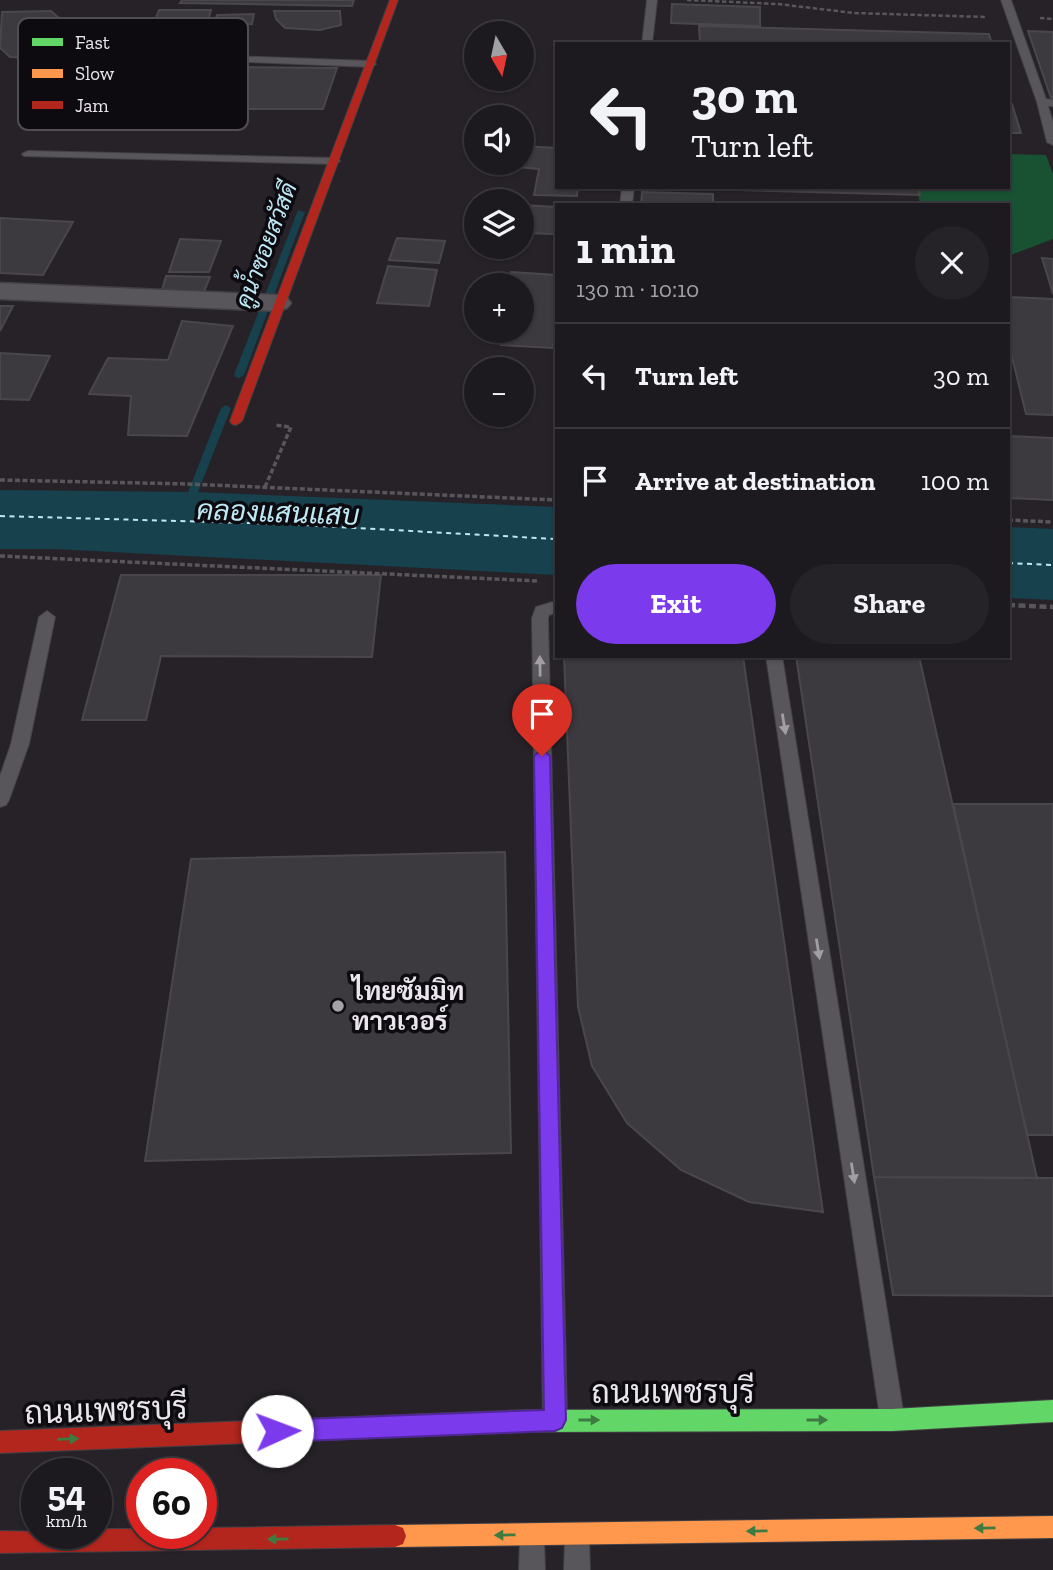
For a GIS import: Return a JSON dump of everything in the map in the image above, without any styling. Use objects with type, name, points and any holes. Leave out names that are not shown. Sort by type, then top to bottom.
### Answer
[{"type":"main road","points":[[236,421],[367,64],[394,0]]},
{"type":"main road","name":"ถนนเพชรบุรี","points":[[0,1442],[555,1420],[892,1420],[1053,1410]]},
{"type":"main road","points":[[0,1542],[79,1551],[532,1535],[1053,1527]]},
{"type":"street","points":[[0,291],[279,303]]},
{"type":"lane","points":[[647,42],[652,0]]},
{"type":"lane","points":[[1006,0],[1048,103],[1053,142]]},
{"type":"lane","points":[[248,59],[367,64]]},
{"type":"lane","points":[[28,154],[331,161]]},
{"type":"lane","points":[[555,607],[542,611],[540,618],[555,1420]]},
{"type":"lane","points":[[0,800],[20,744],[47,617]]},
{"type":"lane","points":[[774,658],[892,1420]]},
{"type":"lane","points":[[577,1534],[577,1570]]},
{"type":"lane","points":[[532,1535],[532,1570]]},
{"type":"path","points":[[687,0],[778,4],[854,13],[1053,19]]},
{"type":"path","points":[[236,421],[291,427],[265,487]]},
{"type":"path","points":[[0,480],[188,484],[555,500]]},
{"type":"path","points":[[1010,520],[1053,522]]},
{"type":"path","points":[[0,556],[46,556],[543,582]]},
{"type":"path","points":[[1010,605],[1053,607]]},
{"type":"green space","points":[[1010,154],[1046,155],[1053,174],[1053,239],[1010,255],[1010,203],[920,203],[917,189],[1010,189]]},
{"type":"water","name":"คลองแสนแสบ","points":[[0,490],[193,492],[555,507],[555,575],[54,549],[0,549]]},
{"type":"water","points":[[1010,527],[1053,529],[1053,600],[1010,598]]},
{"type":"building","points":[[182,0],[354,0],[352,6],[180,3]]},
{"type":"building","points":[[672,4],[760,7],[760,26],[671,23]]},
{"type":"building","points":[[159,10],[211,10],[209,18],[156,18]]},
{"type":"building","points":[[51,11],[59,18],[18,18],[18,57],[10,57],[0,48],[2,12]]},
{"type":"building","points":[[274,11],[340,11],[341,25],[320,30],[285,28],[276,19]]},
{"type":"building","points":[[254,14],[252,24],[248,24],[248,18],[216,18],[217,15]]},
{"type":"building","points":[[699,26],[989,34],[991,42],[700,42]]},
{"type":"building","points":[[1028,31],[1053,32],[1053,98],[1051,98]]},
{"type":"building","points":[[248,67],[337,68],[323,109],[248,109]]},
{"type":"building","points":[[1010,104],[1012,104],[1021,133],[1010,133]]},
{"type":"building","points":[[534,147],[555,148],[555,189],[578,189],[577,196],[534,195],[539,169],[534,169]]},
{"type":"building","points":[[699,189],[918,189],[920,195]]},
{"type":"building","points":[[642,192],[713,194],[713,203],[641,203]]},
{"type":"building","points":[[534,206],[555,207],[555,234],[534,233]]},
{"type":"building","points":[[0,218],[73,222],[43,275],[0,273]]},
{"type":"building","points":[[397,238],[445,241],[439,263],[389,260]]},
{"type":"building","points":[[180,239],[221,241],[209,272],[169,272]]},
{"type":"building","points":[[1042,258],[1053,259],[1053,294]]},
{"type":"building","points":[[388,266],[437,270],[429,306],[377,303]]},
{"type":"building","points":[[534,274],[555,275],[553,348],[501,345],[534,343]]},
{"type":"building","points":[[166,276],[210,277],[203,294],[161,293]]},
{"type":"building","points":[[1010,297],[1053,299],[1053,415],[1026,414],[1010,349]]},
{"type":"building","points":[[0,306],[13,306],[0,331]]},
{"type":"building","points":[[182,321],[233,326],[187,436],[128,435],[131,396],[89,394],[108,358],[168,360]]},
{"type":"building","points":[[0,353],[50,356],[29,400],[0,399]]},
{"type":"building","points":[[1010,436],[1053,438],[1053,500],[1010,498]]},
{"type":"building","points":[[121,575],[381,575],[372,657],[161,656],[146,720],[82,720]]},
{"type":"building","points":[[564,658],[743,658],[823,1212],[749,1202],[681,1170],[627,1123],[592,1066],[578,1007]]},
{"type":"building","points":[[796,658],[919,658],[1037,1178],[874,1177]]},
{"type":"building","points":[[953,804],[1053,804],[1053,1135],[1027,1135]]},
{"type":"building","name":"ไทยซัมมิท ทาวเวอร์","points":[[505,852],[511,1153],[145,1161],[191,859]]},
{"type":"building","points":[[874,1177],[1053,1178],[1053,1296],[893,1295]]},
{"type":"waterway","name":"คูน้ำซอยสวัสดี","points":[[239,375],[301,212]]},
{"type":"waterway","name":"คูน้ำซอยสวัสดี","points":[[188,505],[226,408]]},
{"type":"ferry route","points":[[0,516],[284,524],[555,539]]},
{"type":"ferry route","points":[[1010,563],[1053,565]]},
{"type":"traffic: fast","points":[[526,1421],[892,1420],[1053,1411]]},
{"type":"traffic: slow","points":[[395,1536],[1053,1527]]},
{"type":"traffic: jam","points":[[236,421],[394,0]]},
{"type":"traffic: jam","points":[[0,1442],[526,1421]]},
{"type":"traffic: jam","points":[[0,1542],[395,1536]]},
{"type":"place","name":"ไทยซัมมิท ทาวเวอร์","points":[[338,1006]]},
{"type":"route","points":[[277,1431],[555,1420],[542,756]]}]
